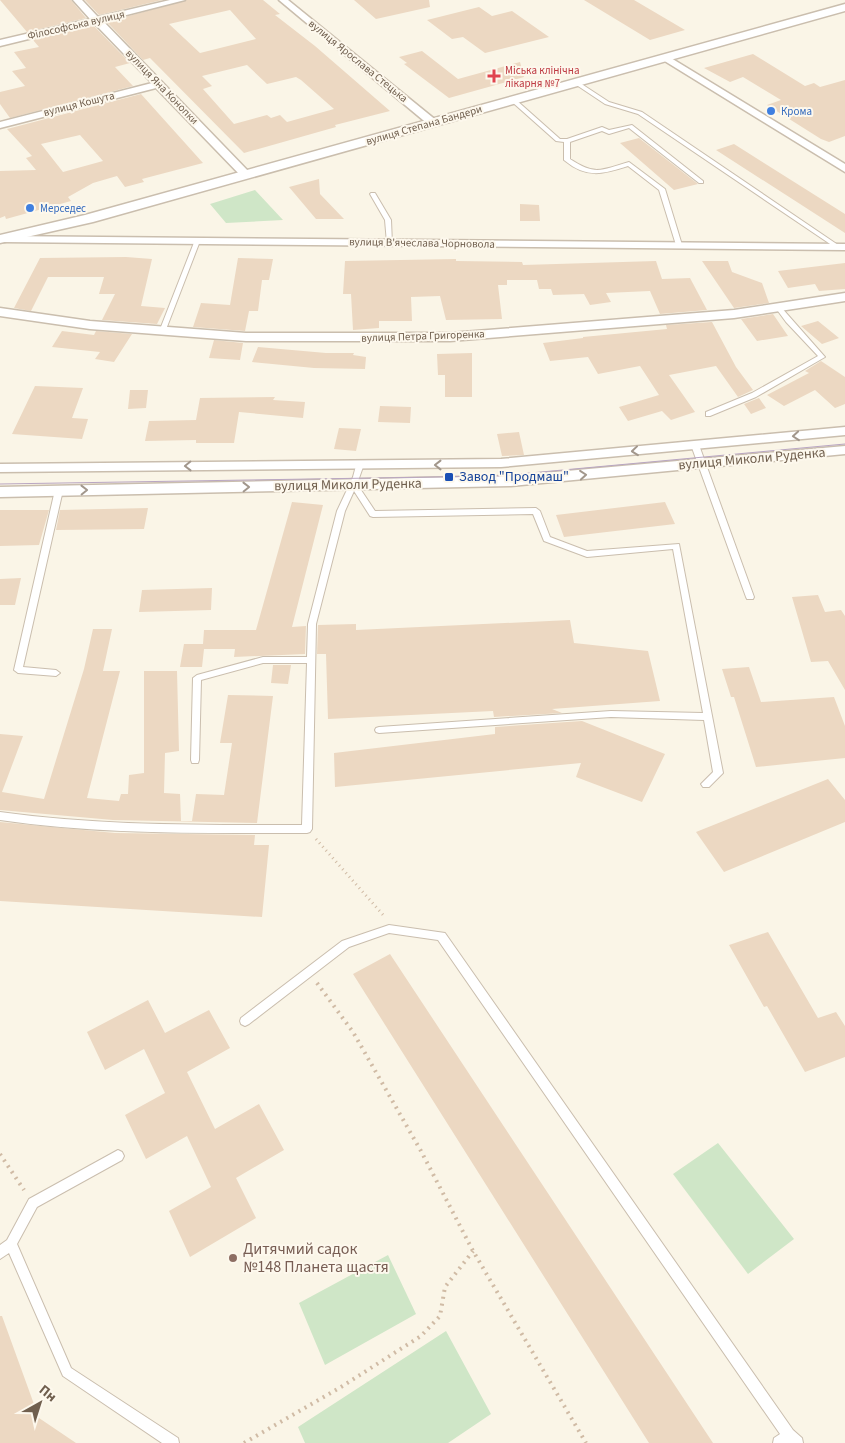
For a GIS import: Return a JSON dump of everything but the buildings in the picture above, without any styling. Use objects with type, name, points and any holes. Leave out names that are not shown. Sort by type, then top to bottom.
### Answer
[{"type":"street","name":"вулиця Яна Конопки","points":[[77,0],[246,175]]},
{"type":"street","name":"Філософська вулиця","points":[[0,43],[181,0]]},
{"type":"street","name":"вулиця Ярослава Стецька","points":[[283,0],[433,123]]},
{"type":"street","name":"вулиця Степана Бандери","points":[[1,240],[88,219],[845,7]]},
{"type":"street","points":[[666,58],[845,169]]},
{"type":"street","name":"вулиця Кошута","points":[[0,124],[159,84]]},
{"type":"street","name":"вулиця В'ячеслава Чорновола","points":[[1,240],[842,247]]},
{"type":"street","name":"вулиця Петра Григоренка","points":[[0,312],[90,325],[256,338],[450,337],[734,314],[845,298]]},
{"type":"street","name":"вулиця Миколи Руденка","points":[[0,468],[501,463],[845,431]]},
{"type":"street","name":"вулиця Миколи Руденка","points":[[0,492],[511,481],[845,450]]},
{"type":"lane","points":[[577,83],[607,103],[640,113],[842,247]]},
{"type":"lane","points":[[513,100],[558,140],[567,141],[602,129],[609,132],[630,126],[701,182]]},
{"type":"lane","points":[[567,141],[567,160],[584,172],[600,173],[629,164],[662,189],[679,246]]},
{"type":"lane","points":[[373,194],[388,220],[390,243]]},
{"type":"lane","points":[[162,332],[197,241]]},
{"type":"lane","points":[[708,414],[754,395],[822,357],[786,319],[778,307]]},
{"type":"lane","points":[[695,445],[750,596]]},
{"type":"lane","points":[[0,816],[32,821],[114,827],[307,829],[312,624],[341,512],[354,485],[360,464]]},
{"type":"lane","points":[[354,485],[373,514],[536,511],[547,539],[587,554],[676,546],[718,773],[706,784]]},
{"type":"lane","points":[[56,673],[18,670],[59,490]]},
{"type":"lane","points":[[195,760],[197,678],[263,660],[312,660]]},
{"type":"lane","points":[[380,730],[611,714],[708,717]]},
{"type":"lane","points":[[245,1021],[346,944],[389,929],[440,936],[788,1440]]},
{"type":"lane","points":[[0,1253],[11,1244],[33,1203],[118,1156]]},
{"type":"lane","points":[[11,1244],[66,1372],[173,1443]]},
{"type":"path","points":[[307,829],[390,922]]},
{"type":"path","points":[[310,973],[353,1032],[421,1151],[473,1251],[586,1443]]},
{"type":"path","points":[[0,1154],[33,1203]]},
{"type":"path","points":[[244,1443],[342,1387],[421,1336],[440,1316],[445,1287],[473,1251]]},
{"type":"green space","points":[[255,190],[283,220],[226,223],[210,204]]},
{"type":"green space","points":[[718,1143],[794,1239],[748,1274],[673,1174]]},
{"type":"green space","points":[[388,1255],[416,1314],[325,1365],[299,1303]]},
{"type":"green space","points":[[446,1331],[491,1414],[448,1443],[305,1443],[298,1427]]},
{"type":"tram line","points":[[0,484],[498,476],[845,444]]},
{"type":"place","name":"Міська клінічна лікарня №7","points":[[494,76]]},
{"type":"place","name":"Крома","points":[[771,111]]},
{"type":"place","name":"Мерседес","points":[[30,208]]},
{"type":"place","name":"Завод \"Продмаш\"","points":[[449,477]]},
{"type":"place","name":"Дитячмий садок №148 Планета щастя","points":[[233,1258]]}]
